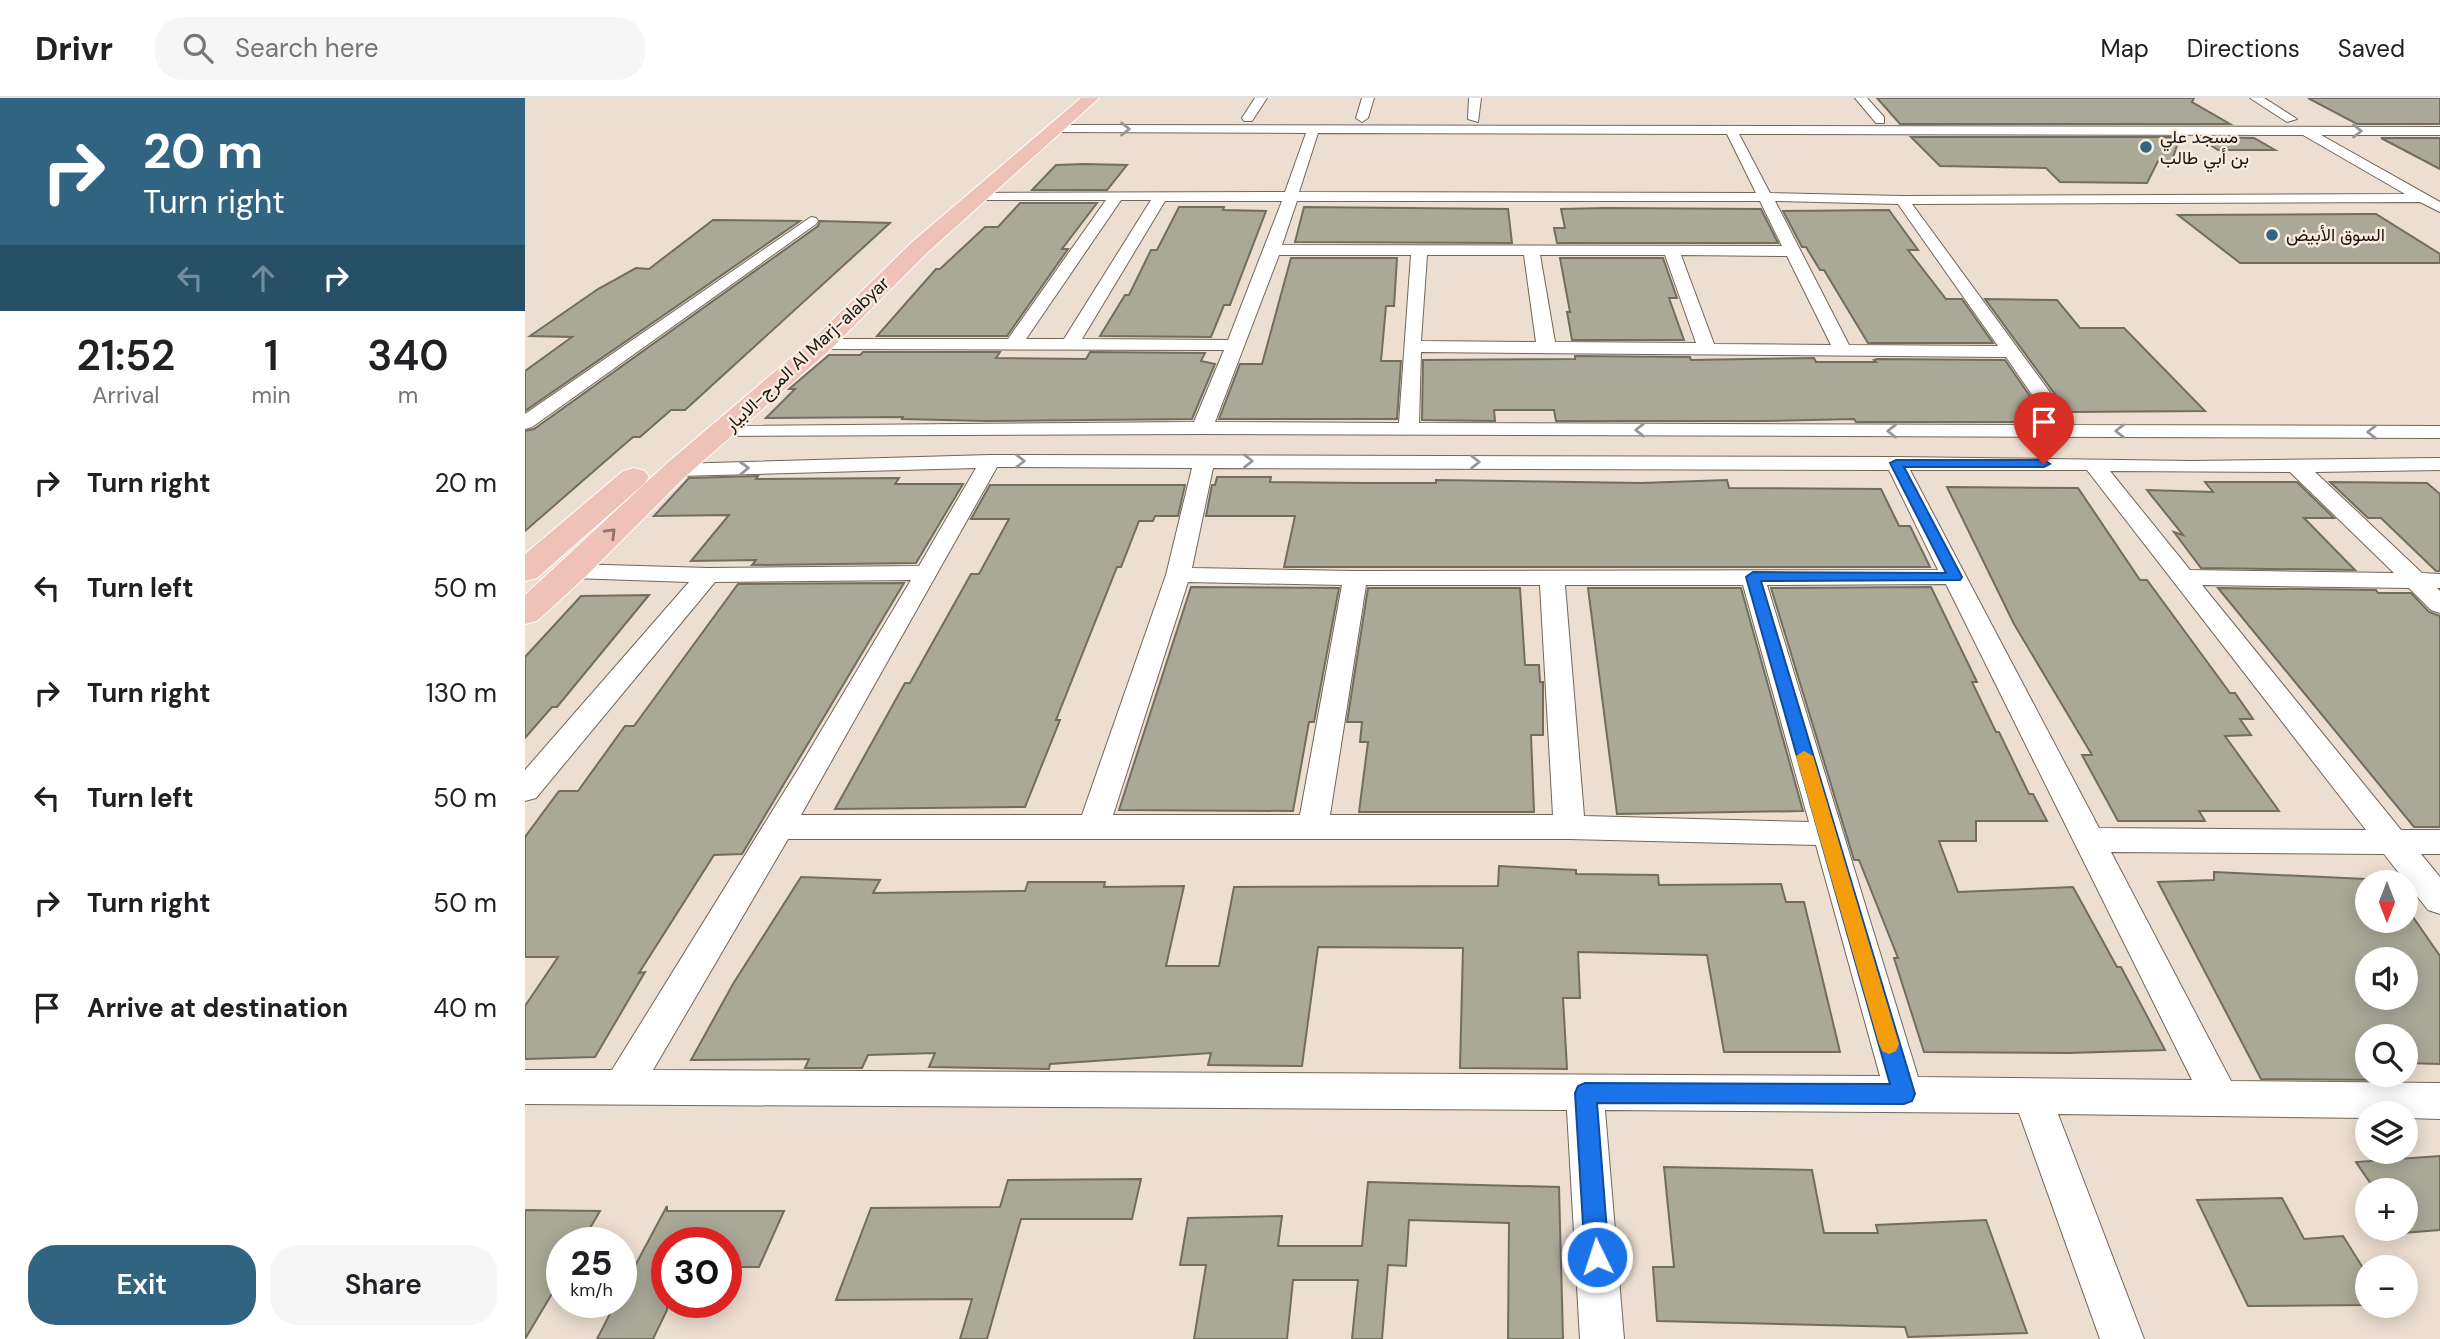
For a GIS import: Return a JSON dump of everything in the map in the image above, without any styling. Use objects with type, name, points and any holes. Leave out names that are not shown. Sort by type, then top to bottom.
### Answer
[{"type":"main road","name":"المرج-الابيار Al Marj-alabyar","points":[[525,571],[1067,114],[1091,98]]},
{"type":"main road","name":"المرج-الابيار Al Marj-alabyar","points":[[525,613],[572,572],[676,470],[822,344],[921,247],[1067,114]]},
{"type":"street","points":[[1248,118],[1261,98]]},
{"type":"street","points":[[1362,118],[1369,98]]},
{"type":"street","points":[[1474,119],[1475,98]]},
{"type":"street","points":[[1861,98],[1880,120]]},
{"type":"street","points":[[2256,98],[2291,119]]},
{"type":"street","points":[[1067,114],[1186,124],[1314,130],[1880,120],[2440,119]]},
{"type":"street","points":[[1186,124],[1248,118],[1362,118],[1666,124],[1731,130],[2440,131]]},
{"type":"street","points":[[2098,119],[2113,130]]},
{"type":"street","points":[[1202,428],[1273,250],[1314,130]]},
{"type":"street","points":[[1731,130],[1844,352]]},
{"type":"street","points":[[2305,131],[2440,208]]},
{"type":"street","points":[[978,196],[1765,197],[1902,200],[2421,198]]},
{"type":"street","points":[[1014,344],[1116,197]]},
{"type":"street","points":[[1069,345],[1160,197]]},
{"type":"street","points":[[1902,200],[2068,431]]},
{"type":"street","points":[[525,423],[811,221]]},
{"type":"street","points":[[1273,250],[1793,251]]},
{"type":"street","points":[[1409,428],[1419,250]]},
{"type":"street","points":[[1531,251],[1546,346]]},
{"type":"street","points":[[1671,251],[1707,349]]},
{"type":"street","points":[[822,344],[1235,345]]},
{"type":"street","points":[[1412,346],[2010,352]]},
{"type":"street","points":[[723,432],[1202,428],[2440,432]]},
{"type":"street","points":[[1677,430],[1679,463]]},
{"type":"street","points":[[2162,432],[2191,467]]},
{"type":"street","points":[[676,470],[990,461],[1896,463],[2191,467],[2440,464]]},
{"type":"street","points":[[622,1088],[780,827],[990,461]]},
{"type":"street","points":[[1094,825],[1178,575],[1204,461]]},
{"type":"street","points":[[1896,463],[2220,1097]]},
{"type":"street","points":[[2093,464],[2440,901]]},
{"type":"street","points":[[2296,466],[2428,581],[2440,605]]},
{"type":"street","points":[[572,572],[708,575],[928,573]]},
{"type":"street","points":[[525,790],[708,575]]},
{"type":"street","points":[[1178,575],[1355,578],[1955,577]]},
{"type":"street","points":[[1753,577],[1904,1094]]},
{"type":"street","points":[[2182,577],[2428,581]]},
{"type":"street","points":[[1313,826],[1355,578]]},
{"type":"street","points":[[1552,578],[1569,827]]},
{"type":"street","points":[[780,827],[1569,827],[1826,834]]},
{"type":"street","points":[[2090,840],[2440,842]]},
{"type":"street","points":[[525,1087],[1904,1094],[2033,1098],[2220,1097],[2440,1101]]},
{"type":"street","points":[[1585,1093],[1602,1339]]},
{"type":"street","points":[[2033,1098],[2122,1339]]},
{"type":"building","points":[[1877,98],[2194,98],[2192,102],[2230,124],[1900,124]]},
{"type":"building","points":[[2308,98],[2440,98],[2440,124],[2357,124]]},
{"type":"building","points":[[1911,137],[2180,137],[2171,163],[2158,161],[2147,183],[2060,182],[2046,168],[1940,166]]},
{"type":"building","points":[[2198,137],[2254,138],[2275,150],[2218,150]]},
{"type":"building","points":[[2381,138],[2440,138],[2440,169]]},
{"type":"building","points":[[1056,165],[1127,165],[1107,190],[1032,190]]},
{"type":"building","points":[[1020,203],[1097,203],[1062,249],[1068,249],[1007,336],[877,336],[936,269],[940,269],[985,227],[998,227]]},
{"type":"building","points":[[1179,207],[1266,211],[1230,305],[1224,305],[1211,337],[1100,336],[1125,295],[1129,295],[1151,250],[1157,250]]},
{"type":"building","points":[[1304,207],[1508,209],[1512,243],[1295,242]]},
{"type":"building","points":[[1561,209],[1761,209],[1778,243],[1557,243],[1554,228],[1565,228]]},
{"type":"building","points":[[1889,210],[1918,250],[1908,250],[1946,299],[1962,299],[1993,343],[1868,343],[1824,270],[1820,270],[1806,247],[1802,247],[1783,211]]},
{"type":"building","points":[[2376,214],[2440,254],[2440,263],[2240,263],[2178,215]]},
{"type":"building","points":[[713,220],[800,221],[525,411],[525,371],[572,337],[530,336],[598,289],[636,268],[649,269]]},
{"type":"building","points":[[820,221],[890,223],[685,410],[671,410],[640,437],[633,437],[525,531],[525,431],[534,429],[818,226]]},
{"type":"building","points":[[1291,258],[1397,258],[1394,306],[1386,306],[1381,361],[1401,361],[1397,419],[1219,419],[1240,364],[1262,364]]},
{"type":"building","points":[[1560,258],[1663,258],[1677,298],[1669,298],[1684,340],[1572,340]]},
{"type":"building","points":[[1985,299],[2057,300],[2080,328],[2124,328],[2205,411],[2068,412]]},
{"type":"building","points":[[863,352],[1000,352],[996,358],[1086,359],[1090,352],[1205,353],[1201,361],[1215,364],[1192,419],[986,421],[902,419],[903,417],[766,418],[795,389],[789,389],[829,355],[860,355]]},
{"type":"building","points":[[1575,356],[1690,357],[1691,360],[1814,358],[1816,362],[1876,362],[1874,360],[1878,359],[2005,360],[2041,412],[2036,412],[2043,422],[1856,422],[1854,419],[1556,421],[1554,410],[1494,410],[1495,421],[1422,420],[1423,360],[1575,359]]},
{"type":"building","points":[[758,476],[756,479],[899,478],[895,484],[963,484],[916,563],[752,565],[756,560],[691,561],[729,515],[654,516],[689,478]]},
{"type":"building","points":[[1217,477],[1271,477],[1270,482],[1364,483],[1436,483],[1436,480],[1641,483],[1727,480],[1729,488],[1881,489],[1899,526],[1910,526],[1930,567],[1284,567],[1295,516],[1206,516],[1212,485],[1215,485]]},
{"type":"building","points":[[2205,482],[2297,482],[2334,518],[2304,518],[2355,570],[2201,568],[2174,532],[2183,535],[2147,490],[2213,492]]},
{"type":"building","points":[[2330,482],[2427,483],[2440,494],[2440,571],[2436,571],[2381,518],[2368,518]]},
{"type":"building","points":[[990,485],[1185,485],[1178,516],[1155,516],[1153,521],[1139,521],[1121,567],[1117,567],[1056,720],[1060,720],[1025,807],[835,809],[905,683],[910,683],[971,574],[979,574],[1009,519],[971,519]]},
{"type":"building","points":[[1947,487],[2078,488],[2140,580],[2147,580],[2230,693],[2235,693],[2253,719],[2240,719],[2251,735],[2225,736],[2279,811],[2199,811],[2205,821],[2118,821],[2082,755],[2092,755],[2014,624]]},
{"type":"building","points":[[904,583],[742,854],[714,855],[639,973],[645,972],[595,1057],[525,1059],[525,1006],[558,957],[525,957],[525,837],[559,791],[578,791],[625,726],[634,726],[738,584]]},
{"type":"building","points":[[1191,587],[1339,588],[1314,722],[1309,722],[1293,811],[1119,810]]},
{"type":"building","points":[[1931,587],[1977,682],[1972,682],[1996,732],[1999,732],[2029,794],[2033,794],[2047,821],[1976,821],[1976,841],[1939,841],[1958,892],[2073,887],[2117,967],[2121,967],[2165,1050],[2068,1053],[1924,1052],[1894,958],[1898,958],[1859,860],[1854,860],[1771,588]]},
{"type":"building","points":[[1368,588],[1520,588],[1525,665],[1539,665],[1540,682],[1543,682],[1543,735],[1531,735],[1534,812],[1359,812],[1368,742],[1360,742],[1362,722],[1347,722]]},
{"type":"building","points":[[1588,588],[1741,588],[1803,811],[1617,814]]},
{"type":"building","points":[[2218,588],[2411,593],[2429,612],[2440,616],[2440,827],[2414,827]]},
{"type":"building","points":[[649,595],[557,707],[552,707],[525,738],[525,657],[581,596]]},
{"type":"building","points":[[1499,866],[1576,870],[1576,874],[1658,875],[1659,885],[1781,884],[1786,902],[1804,902],[1840,1052],[1724,1052],[1707,955],[1578,952],[1580,998],[1563,998],[1567,1069],[1460,1068],[1463,948],[1318,947],[1302,1066],[1208,1065],[1211,1053],[1050,1064],[1049,1069],[929,1067],[935,1053],[868,1055],[862,1068],[805,1068],[809,1059],[691,1060],[733,984],[801,877],[880,880],[873,893],[1025,891],[1028,882],[1105,882],[1104,887],[1184,886],[1166,966],[1219,966],[1234,887],[1498,886]]},
{"type":"building","points":[[2214,872],[2355,879],[2355,933],[2419,933],[2419,926],[2440,956],[2440,1064],[2418,1063],[2418,1024],[2355,1024],[2355,1080],[2261,1079],[2158,882],[2214,880]]},
{"type":"building","points":[[2440,1156],[2440,1230],[2418,1232],[2418,1178],[2367,1178],[2357,1164],[2418,1164],[2418,1158]]},
{"type":"building","points":[[1664,1167],[1812,1170],[1824,1233],[1878,1233],[1876,1225],[1986,1220],[2027,1333],[1908,1337],[1905,1327],[1657,1321],[1653,1267],[1674,1267]]},
{"type":"building","points":[[1141,1179],[1132,1219],[1021,1219],[987,1339],[960,1339],[972,1299],[836,1300],[871,1208],[1000,1207],[1008,1180]]},
{"type":"building","points":[[1368,1182],[1559,1187],[1563,1339],[1508,1339],[1509,1223],[1409,1220],[1406,1266],[1388,1265],[1382,1339],[1352,1339],[1358,1280],[1293,1280],[1287,1339],[1194,1339],[1206,1265],[1180,1265],[1188,1218],[1282,1216],[1278,1246],[1362,1246]]},
{"type":"building","points":[[2282,1198],[2304,1239],[2343,1236],[2355,1255],[2355,1305],[2248,1306],[2197,1200]]},
{"type":"building","points":[[667,1206],[667,1211],[784,1211],[759,1267],[742,1267],[742,1227],[656,1227]]},
{"type":"building","points":[[525,1210],[600,1211],[591,1227],[546,1227],[546,1304],[525,1339]]},
{"type":"building","points":[[651,1236],[651,1318],[663,1318],[653,1339],[597,1339],[608,1318],[637,1318],[637,1262]]},
{"type":"slow traffic","points":[[1804,756],[1889,1044]]},
{"type":"place","name":"مسجد علي بن أبي طالب","points":[[2146,147]]},
{"type":"place","name":"السوق الأبيض","points":[[2272,235]]},
{"type":"route","points":[[1597,1257],[1585,1093],[1904,1094],[1753,577],[1955,577],[1896,463],[2044,464]]}]
